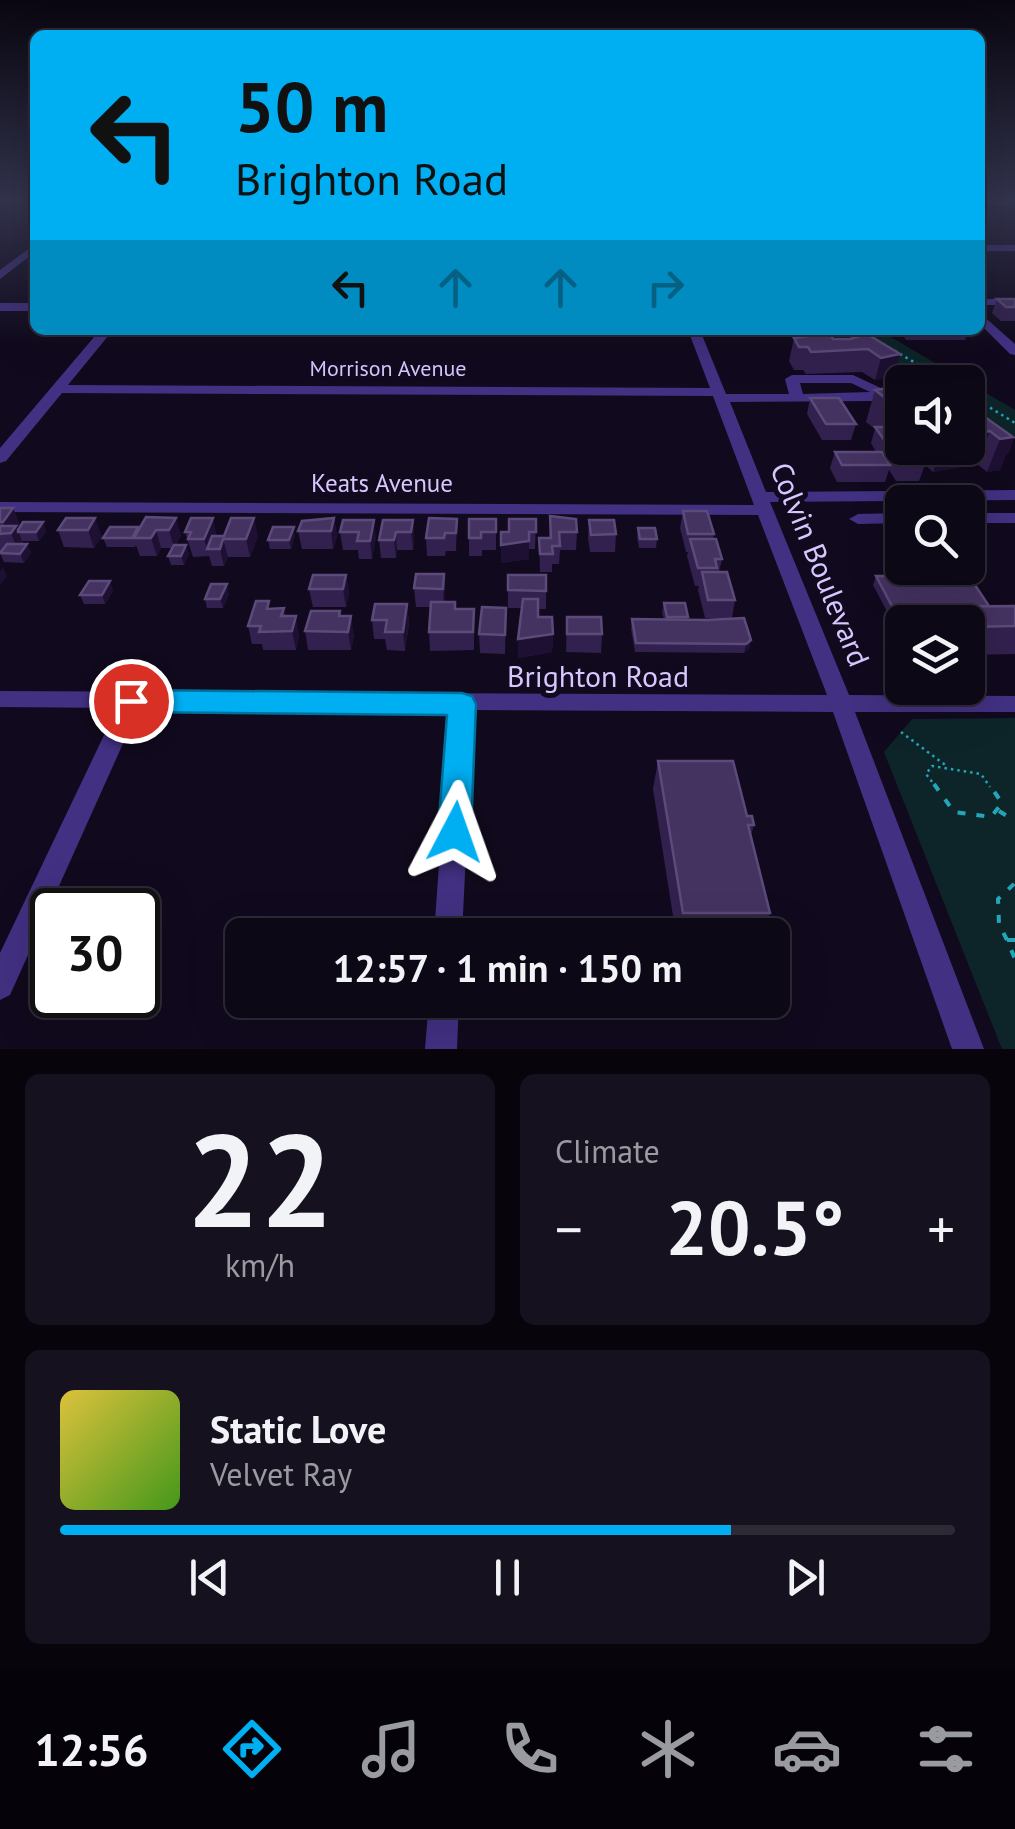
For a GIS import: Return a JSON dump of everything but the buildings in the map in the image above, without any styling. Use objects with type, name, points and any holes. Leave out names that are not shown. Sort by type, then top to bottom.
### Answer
[{"type":"street","points":[[985,248],[1015,248]]},
{"type":"street","points":[[0,276],[30,251]]},
{"type":"street","points":[[985,302],[1015,302]]},
{"type":"street","points":[[0,306],[30,307]]},
{"type":"street","points":[[985,322],[1015,351]]},
{"type":"street","points":[[0,458],[103,335]]},
{"type":"street","name":"Colvin Boulevard","points":[[696,335],[842,706],[968,1049]]},
{"type":"street","name":"Morrison Avenue","points":[[57,389],[797,398],[873,397],[878,390],[852,379],[792,379],[797,398]]},
{"type":"street","name":"Keats Avenue","points":[[0,507],[761,504],[1015,495]]},
{"type":"street","points":[[858,519],[885,518]]},
{"type":"street","points":[[985,518],[1015,518]]},
{"type":"street","name":"Brighton Road","points":[[0,700],[1015,704]]},
{"type":"street","points":[[0,985],[131,701]]},
{"type":"street","points":[[449,918],[462,704]]},
{"type":"street","points":[[441,1049],[443,1018]]},
{"type":"path","points":[[875,339],[919,365]]},
{"type":"path","points":[[985,404],[1015,423]]},
{"type":"path","points":[[901,732],[951,769]]},
{"type":"path","points":[[932,766],[981,774],[1002,802],[999,811],[992,817],[954,812],[926,774],[932,766]]},
{"type":"path","points":[[999,811],[1015,821]]},
{"type":"path","points":[[1015,883],[998,898],[999,924],[1015,959]]},
{"type":"path","points":[[1006,940],[1015,940]]},
{"type":"green space","points":[[847,335],[887,335],[938,365],[896,365]]},
{"type":"green space","points":[[985,392],[1015,410],[1015,439],[985,420]]},
{"type":"green space","points":[[1015,718],[1015,1049],[1002,1049],[884,752],[912,719]]},
{"type":"route","points":[[131,701],[462,704],[455,832]]}]
